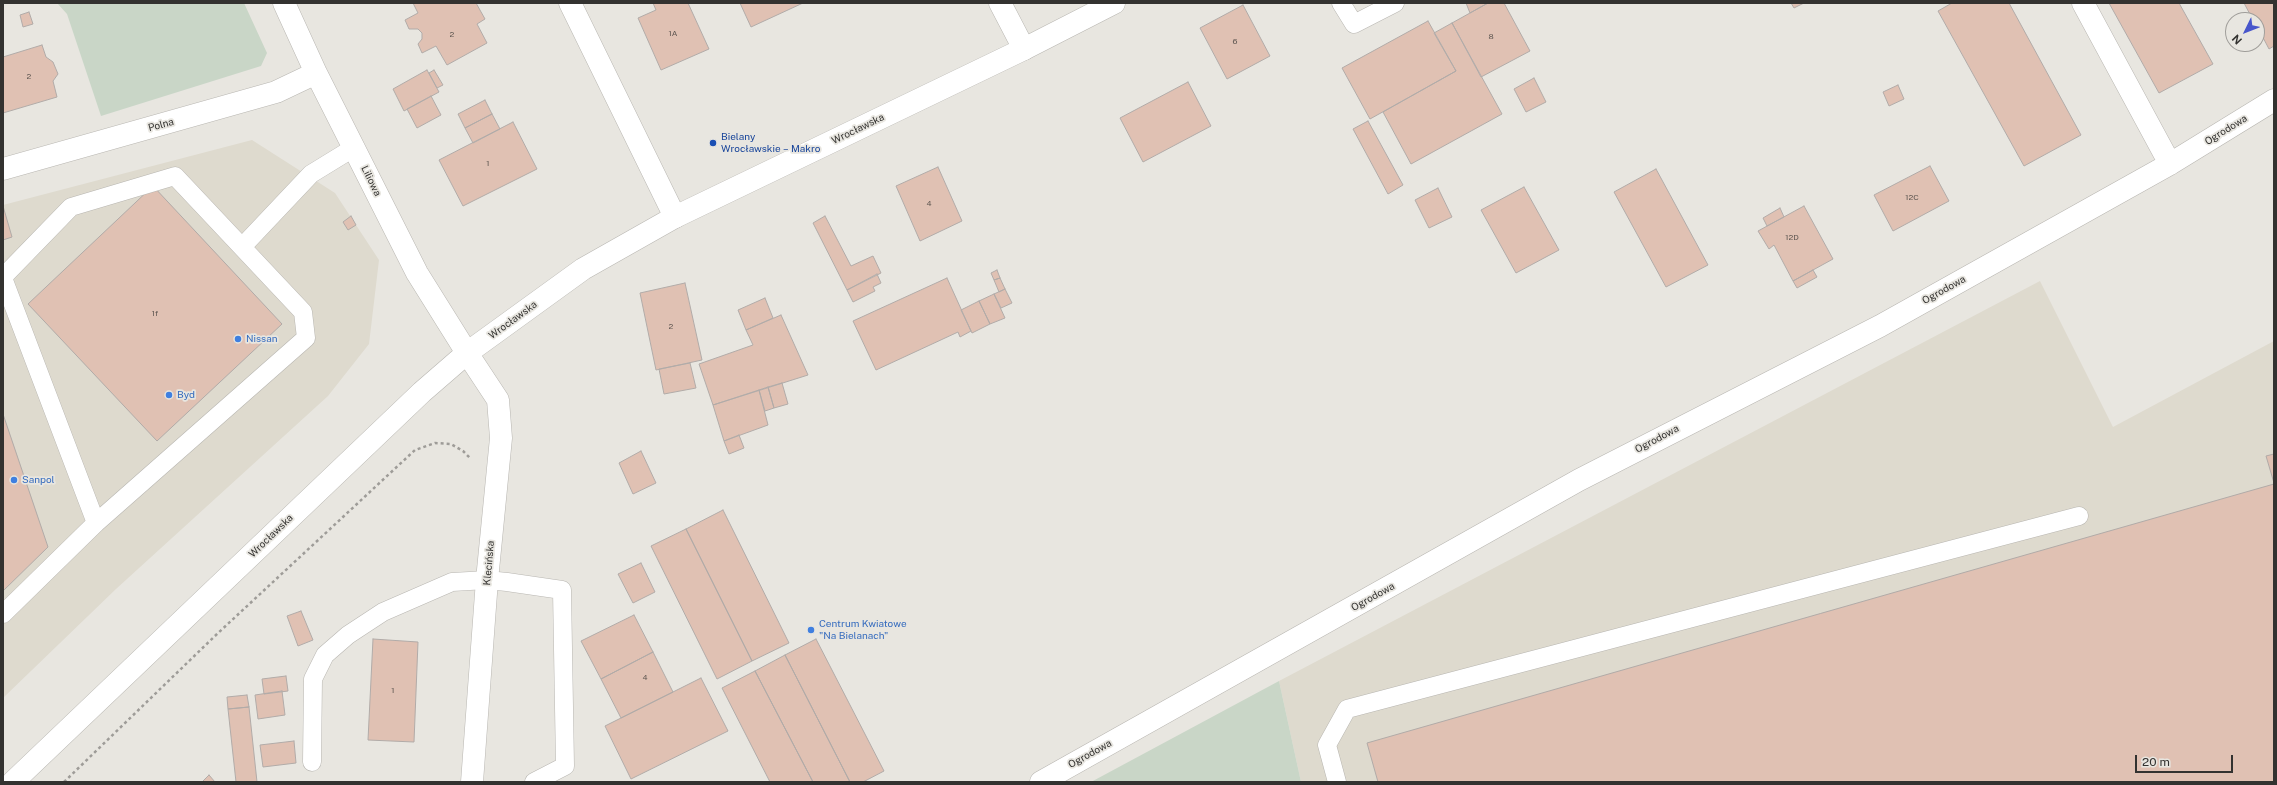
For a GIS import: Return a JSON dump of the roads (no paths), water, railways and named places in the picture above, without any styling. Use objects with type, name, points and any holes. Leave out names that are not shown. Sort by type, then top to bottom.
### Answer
[{"type":"street","name":"Liliowa","points":[[284,3],[316,73],[355,147],[417,273],[467,353]]},
{"type":"street","points":[[570,3],[675,217]]},
{"type":"street","points":[[1000,3],[1024,49]]},
{"type":"street","name":"Wrocławska","points":[[13,782],[422,392],[467,353],[583,269],[675,217],[1024,49],[1114,3]]},
{"type":"street","points":[[2083,3],[2170,164]]},
{"type":"street","name":"Polna","points":[[3,169],[276,92],[316,73]]},
{"type":"street","name":"Ogrodowa","points":[[1041,782],[1579,480],[1880,326],[2170,164],[2274,100]]},
{"type":"street","name":"Klecińska","points":[[467,353],[498,400],[501,438],[487,580],[472,782]]},
{"type":"lane","points":[[1342,3],[1354,24],[1395,3]]},
{"type":"lane","points":[[242,247],[312,174],[355,147]]},
{"type":"lane","points":[[3,614],[96,523],[306,338],[303,312],[175,176],[71,207],[3,277],[96,523]]},
{"type":"lane","points":[[1337,782],[1327,745],[1347,709],[2079,516]]},
{"type":"lane","points":[[312,762],[313,679],[325,655],[348,635],[383,612],[452,582],[487,580],[562,590],[565,766],[534,782]]},
{"type":"place","name":"Bielany Wrocławskie – Makro","points":[[713,143]]},
{"type":"place","name":"Nissan","points":[[238,339]]},
{"type":"place","name":"Byd","points":[[169,395]]},
{"type":"place","name":"Sanpol","points":[[14,480]]},
{"type":"place","name":"Centrum Kwiatowe \"Na Bielanach\"","points":[[811,630]]}]
